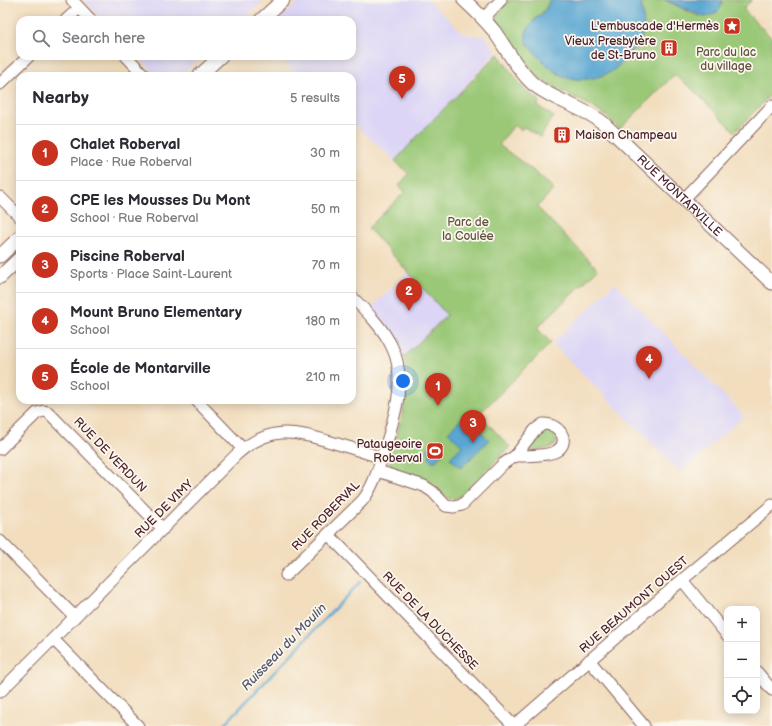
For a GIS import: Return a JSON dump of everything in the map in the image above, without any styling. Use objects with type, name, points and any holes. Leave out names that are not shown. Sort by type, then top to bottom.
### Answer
[{"type":"street","points":[[265,16],[283,0]]},
{"type":"street","name":"RUE MONTARVILLE","points":[[464,0],[493,30],[524,74],[533,83],[544,91],[590,114],[602,122],[772,283]]},
{"type":"street","points":[[483,19],[501,0]]},
{"type":"street","points":[[68,16],[76,4],[88,16]]},
{"type":"street","points":[[0,84],[25,60]]},
{"type":"street","points":[[130,60],[142,72]]},
{"type":"street","points":[[203,72],[217,60]]},
{"type":"street","points":[[684,199],[772,106]]},
{"type":"street","points":[[0,197],[16,213]]},
{"type":"street","points":[[0,256],[16,241]]},
{"type":"street","points":[[0,277],[16,262]]},
{"type":"street","name":"RUE ROBERVAL","points":[[286,575],[369,493],[378,471],[397,407],[398,362],[388,340],[377,324],[356,301]]},
{"type":"street","points":[[200,404],[243,449]]},
{"type":"street","name":"RUE DE VERDUN","points":[[0,449],[37,413],[44,410],[48,412],[163,529]]},
{"type":"street","name":"RUE DE VIMY","points":[[0,692],[243,449],[256,441],[265,436],[292,432],[311,436],[382,458]]},
{"type":"street","points":[[378,471],[424,486],[433,492],[444,504],[454,507],[462,505],[503,464],[515,456]]},
{"type":"street","name":"RUE BEAUMONT OUEST","points":[[514,726],[682,580],[772,505]]},
{"type":"street","name":"RUE DE LA DUCHESSE","points":[[328,534],[514,726]]},
{"type":"street","points":[[0,541],[75,617]]},
{"type":"street","points":[[682,580],[724,631]]},
{"type":"street","points":[[53,639],[138,726]]},
{"type":"street","points":[[589,660],[644,726]]},
{"type":"street","points":[[760,676],[772,690]]},
{"type":"shaded area","points":[[84,0],[264,0],[246,16],[99,16]]},
{"type":"shaded area","points":[[301,0],[428,0],[462,32],[470,35],[485,36],[497,52],[395,161],[356,126],[356,72],[295,72],[282,60],[356,60],[356,16],[283,16]]},
{"type":"shaded area","points":[[142,60],[198,60],[184,72],[153,72]]},
{"type":"shaded area","points":[[408,272],[447,315],[404,357],[394,336],[372,307]]},
{"type":"shaded area","points":[[615,283],[744,416],[681,473],[552,343]]},
{"type":"green space","name":"Parc du lac du village","points":[[509,0],[550,0],[545,10],[533,21],[526,41],[545,63],[579,79],[602,75],[613,70],[639,43],[643,33],[641,0],[665,0],[698,16],[723,3],[722,0],[752,0],[743,9],[772,38],[772,93],[735,132],[689,86],[674,75],[620,129],[606,116],[591,106],[543,81],[529,67],[496,20],[496,17],[501,12],[499,10]]},
{"type":"green space","name":"Parc de la Coulée","points":[[498,54],[523,88],[539,100],[538,106],[554,117],[540,137],[524,127],[521,130],[514,125],[499,145],[535,172],[554,189],[537,207],[598,269],[537,328],[551,343],[479,414],[510,447],[462,495],[452,499],[443,495],[428,480],[393,469],[389,462],[400,423],[405,397],[406,370],[404,357],[447,315],[368,228],[405,192],[399,185],[409,174],[395,161],[424,129]]},
{"type":"green space","points":[[547,430],[555,432],[558,439],[555,445],[549,448],[530,451],[530,445],[534,440]]},
{"type":"water","points":[[550,0],[641,0],[644,25],[642,36],[620,64],[612,71],[599,77],[585,79],[563,76],[546,64],[531,48],[526,40],[527,30],[545,10]]},
{"type":"water","points":[[665,0],[722,0],[722,4],[717,12],[704,17]]},
{"type":"water","points":[[465,415],[489,440],[461,468],[450,458],[462,446],[448,432]]},
{"type":"water","name":"Pataugeoire Roberval","points":[[436,440],[441,444],[437,449],[442,450],[443,452],[436,461],[432,461],[429,458],[430,454],[427,450]]},
{"type":"waterway","name":"Ruisseau du Moulin","points":[[223,726],[360,582]]},
{"type":"place","name":"L'embuscade d'Hermès","points":[[732,26]]},
{"type":"place","name":"Vieux Presbytère de St-Bruno","points":[[669,48]]},
{"type":"place","name":"École de Montarville","points":[[402,99]]},
{"type":"place","name":"Maison Champeau","points":[[562,135]]},
{"type":"place","name":"CPE les Mousses Du Mont","points":[[409,311]]},
{"type":"place","name":"Mount Bruno Elementary","points":[[649,379]]},
{"type":"place","name":"Chalet Roberval","points":[[438,406]]},
{"type":"place","name":"Piscine Roberval","points":[[473,443]]},
{"type":"place","name":"Pataugeoire Roberval","points":[[435,451]]}]
